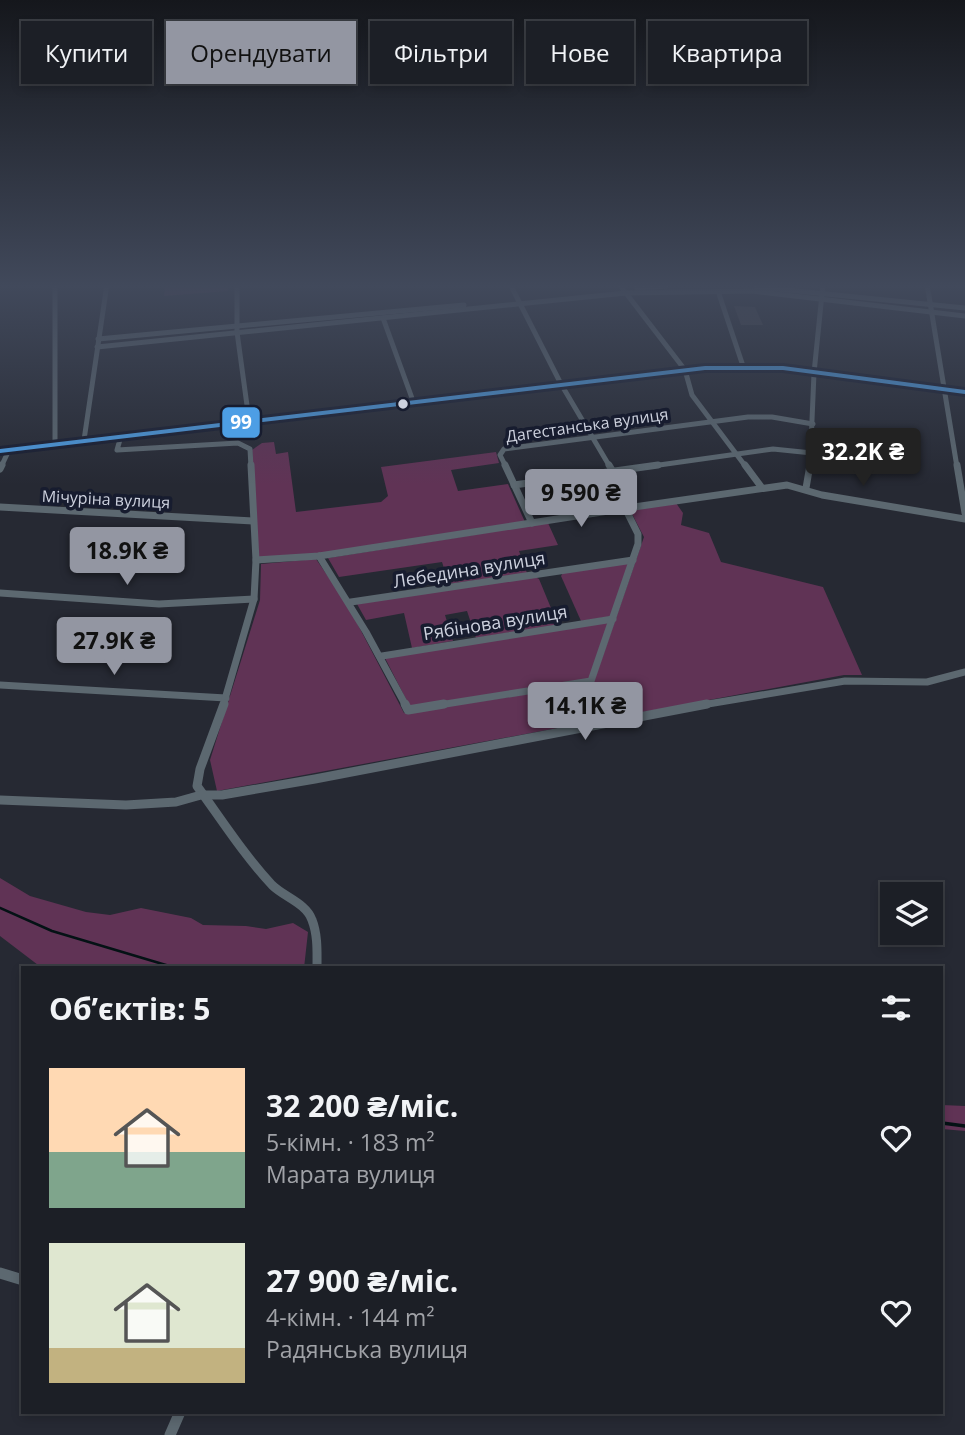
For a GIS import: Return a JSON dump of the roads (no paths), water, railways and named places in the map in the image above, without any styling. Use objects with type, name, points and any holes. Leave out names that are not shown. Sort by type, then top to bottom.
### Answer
[{"type":"street","points":[[54,351],[55,444]]},
{"type":"street","points":[[84,440],[96,351]]},
{"type":"street","points":[[240,351],[249,420]]},
{"type":"street","points":[[395,351],[413,401]]},
{"type":"street","points":[[319,556],[382,656],[408,710],[591,681],[633,560],[638,534],[630,508],[613,471],[545,351]]},
{"type":"street","points":[[670,351],[685,370],[692,395],[762,488]]},
{"type":"street","points":[[738,351],[743,366]]},
{"type":"street","points":[[806,488],[812,453],[817,351]]},
{"type":"street","points":[[256,560],[319,556],[787,485],[806,488],[822,495],[965,516],[938,351]]},
{"type":"street","points":[[0,451],[413,401],[685,370],[743,366],[965,392]]},
{"type":"street","name":"Дагестанська вулиця","points":[[532,523],[500,455],[504,449],[772,417],[813,424]]},
{"type":"street","points":[[121,436],[117,450],[238,443],[250,449],[256,560],[254,599],[197,786],[260,872],[283,895],[301,905],[312,918],[317,966]]},
{"type":"street","points":[[514,485],[773,449],[812,453]]},
{"type":"street","points":[[0,469],[9,450]]},
{"type":"street","name":"Мічуріна вулиця","points":[[0,507],[253,522]]},
{"type":"street","name":"Лебедина вулиця","points":[[351,603],[633,560]]},
{"type":"street","points":[[0,593],[162,604],[221,604],[254,599]]},
{"type":"street","name":"Рябінова вулиця","points":[[382,656],[613,619]]},
{"type":"street","points":[[0,800],[126,805],[176,802],[201,795],[316,779],[649,714],[845,681],[927,682],[965,672]]},
{"type":"street","points":[[0,685],[226,698]]},
{"type":"street","points":[[0,1273],[21,1279]]},
{"type":"street","points":[[170,1435],[179,1414]]},
{"type":"waterway","points":[[0,908],[52,931],[169,966]]},
{"type":"waterway","points":[[943,1123],[965,1126]]}]
